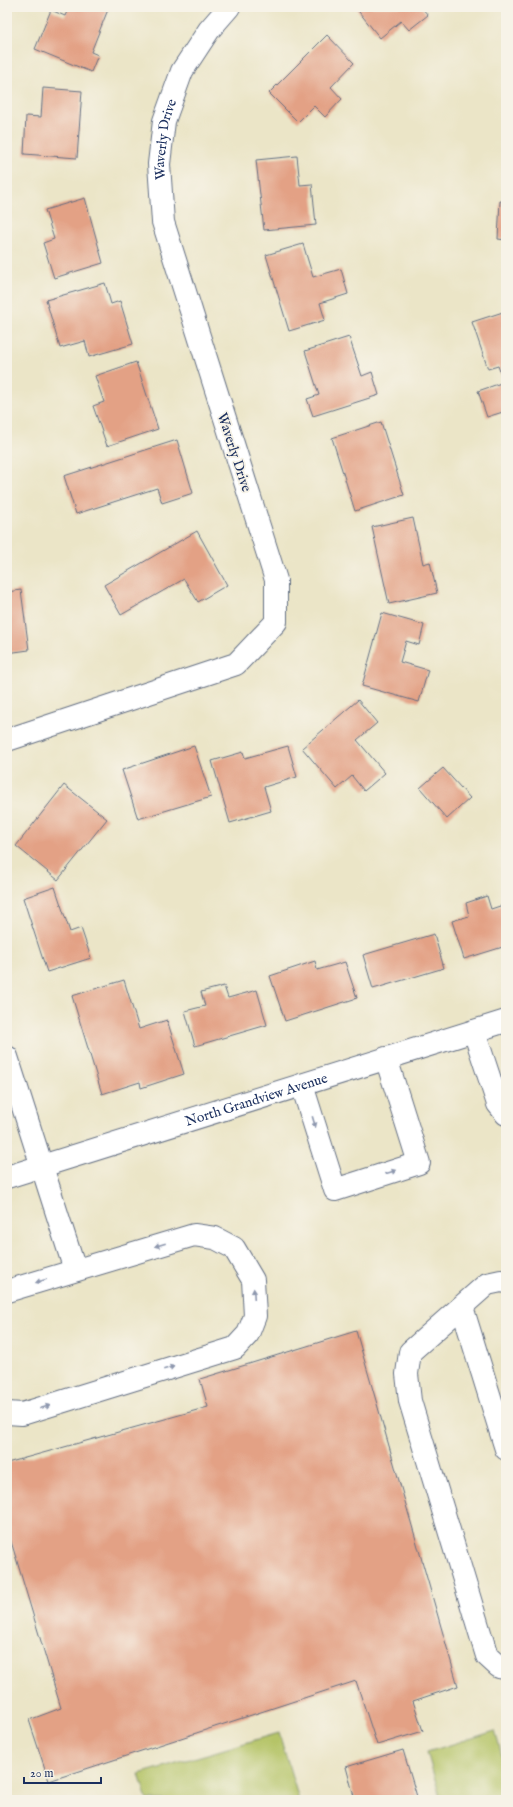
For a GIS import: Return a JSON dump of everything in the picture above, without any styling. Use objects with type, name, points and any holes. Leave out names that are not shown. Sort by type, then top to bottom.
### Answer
[{"type":"street","name":"Waverly Drive","points":[[7,740],[236,664],[276,622],[276,580],[163,222],[159,164],[164,121],[182,71],[208,30],[229,7]]},
{"type":"street","name":"North Grandview Avenue","points":[[7,1177],[506,1021]]},
{"type":"street","points":[[474,1031],[498,1104],[506,1114]]},
{"type":"street","points":[[7,1057],[75,1270]]},
{"type":"street","points":[[302,1085],[335,1190],[419,1163],[386,1058]]},
{"type":"street","points":[[7,1291],[194,1235],[215,1238],[234,1248],[253,1280],[255,1316],[248,1334],[235,1348],[22,1414],[7,1413]]},
{"type":"street","points":[[506,1282],[501,1281],[487,1284],[410,1352],[407,1374],[410,1401],[487,1656],[499,1667],[506,1668]]},
{"type":"street","points":[[462,1307],[506,1449]]},
{"type":"green space","points":[[495,1731],[506,1770],[506,1800],[441,1800],[427,1752]]},
{"type":"green space","points":[[279,1733],[299,1800],[147,1800],[139,1774]]},
{"type":"building","points":[[69,7],[109,7],[91,52],[98,55],[91,72],[35,49],[51,10],[65,16]]},
{"type":"building","points":[[355,7],[421,7],[428,15],[409,30],[401,21],[380,38]]},
{"type":"building","points":[[327,35],[354,63],[331,87],[342,99],[325,117],[314,106],[298,122],[269,93]]},
{"type":"building","points":[[43,88],[82,91],[77,158],[24,154],[26,116],[41,117]]},
{"type":"building","points":[[297,156],[300,185],[312,184],[316,225],[264,230],[256,160]]},
{"type":"building","points":[[85,198],[103,263],[54,278],[43,243],[54,239],[45,210]]},
{"type":"building","points":[[500,201],[506,202],[506,240],[498,239]]},
{"type":"building","points":[[303,244],[313,277],[341,269],[348,294],[320,303],[325,320],[289,331],[266,255]]},
{"type":"building","points":[[105,283],[111,304],[120,301],[133,344],[89,357],[85,341],[60,348],[46,300]]},
{"type":"building","points":[[506,311],[506,411],[487,417],[478,391],[504,382],[498,366],[488,369],[472,322]]},
{"type":"building","points":[[349,337],[362,376],[372,372],[379,395],[313,416],[307,399],[319,395],[305,351]]},
{"type":"building","points":[[136,362],[158,429],[107,446],[93,406],[104,402],[95,376]]},
{"type":"building","points":[[381,422],[404,495],[355,511],[332,438]]},
{"type":"building","points":[[177,440],[193,493],[162,503],[157,488],[76,514],[64,476]]},
{"type":"building","points":[[413,518],[423,564],[430,562],[437,593],[389,604],[372,527]]},
{"type":"building","points":[[197,531],[227,585],[198,602],[184,579],[121,615],[104,585]]},
{"type":"building","points":[[21,590],[29,650],[7,653],[7,592]]},
{"type":"building","points":[[382,613],[424,625],[419,645],[406,641],[400,662],[428,670],[419,702],[362,686]]},
{"type":"building","points":[[358,700],[377,723],[357,740],[385,773],[364,791],[352,776],[337,789],[302,748]]},
{"type":"building","points":[[194,746],[211,797],[138,819],[122,770]]},
{"type":"building","points":[[288,746],[297,777],[264,787],[271,811],[230,823],[212,761],[243,752],[245,758]]},
{"type":"building","points":[[443,768],[470,798],[447,819],[420,788]]},
{"type":"building","points":[[64,785],[107,819],[58,880],[16,846]]},
{"type":"building","points":[[55,887],[70,932],[81,928],[91,958],[47,972],[23,898]]},
{"type":"building","points":[[487,896],[491,909],[506,904],[506,946],[464,959],[452,921],[469,916],[466,903]]},
{"type":"building","points":[[434,934],[444,968],[373,989],[363,955]]},
{"type":"building","points":[[315,961],[317,970],[345,962],[357,998],[285,1021],[270,976]]},
{"type":"building","points":[[124,980],[139,1029],[167,1020],[184,1074],[141,1088],[140,1082],[102,1094],[72,996]]},
{"type":"building","points":[[224,986],[228,998],[257,990],[267,1025],[195,1046],[185,1011],[205,1006],[201,992]]},
{"type":"building","points":[[356,1331],[458,1686],[413,1701],[423,1731],[377,1745],[356,1681],[49,1781],[29,1720],[61,1708],[7,1528],[7,1463],[208,1407],[200,1379]]},
{"type":"building","points":[[403,1750],[418,1800],[355,1800],[346,1767]]}]
